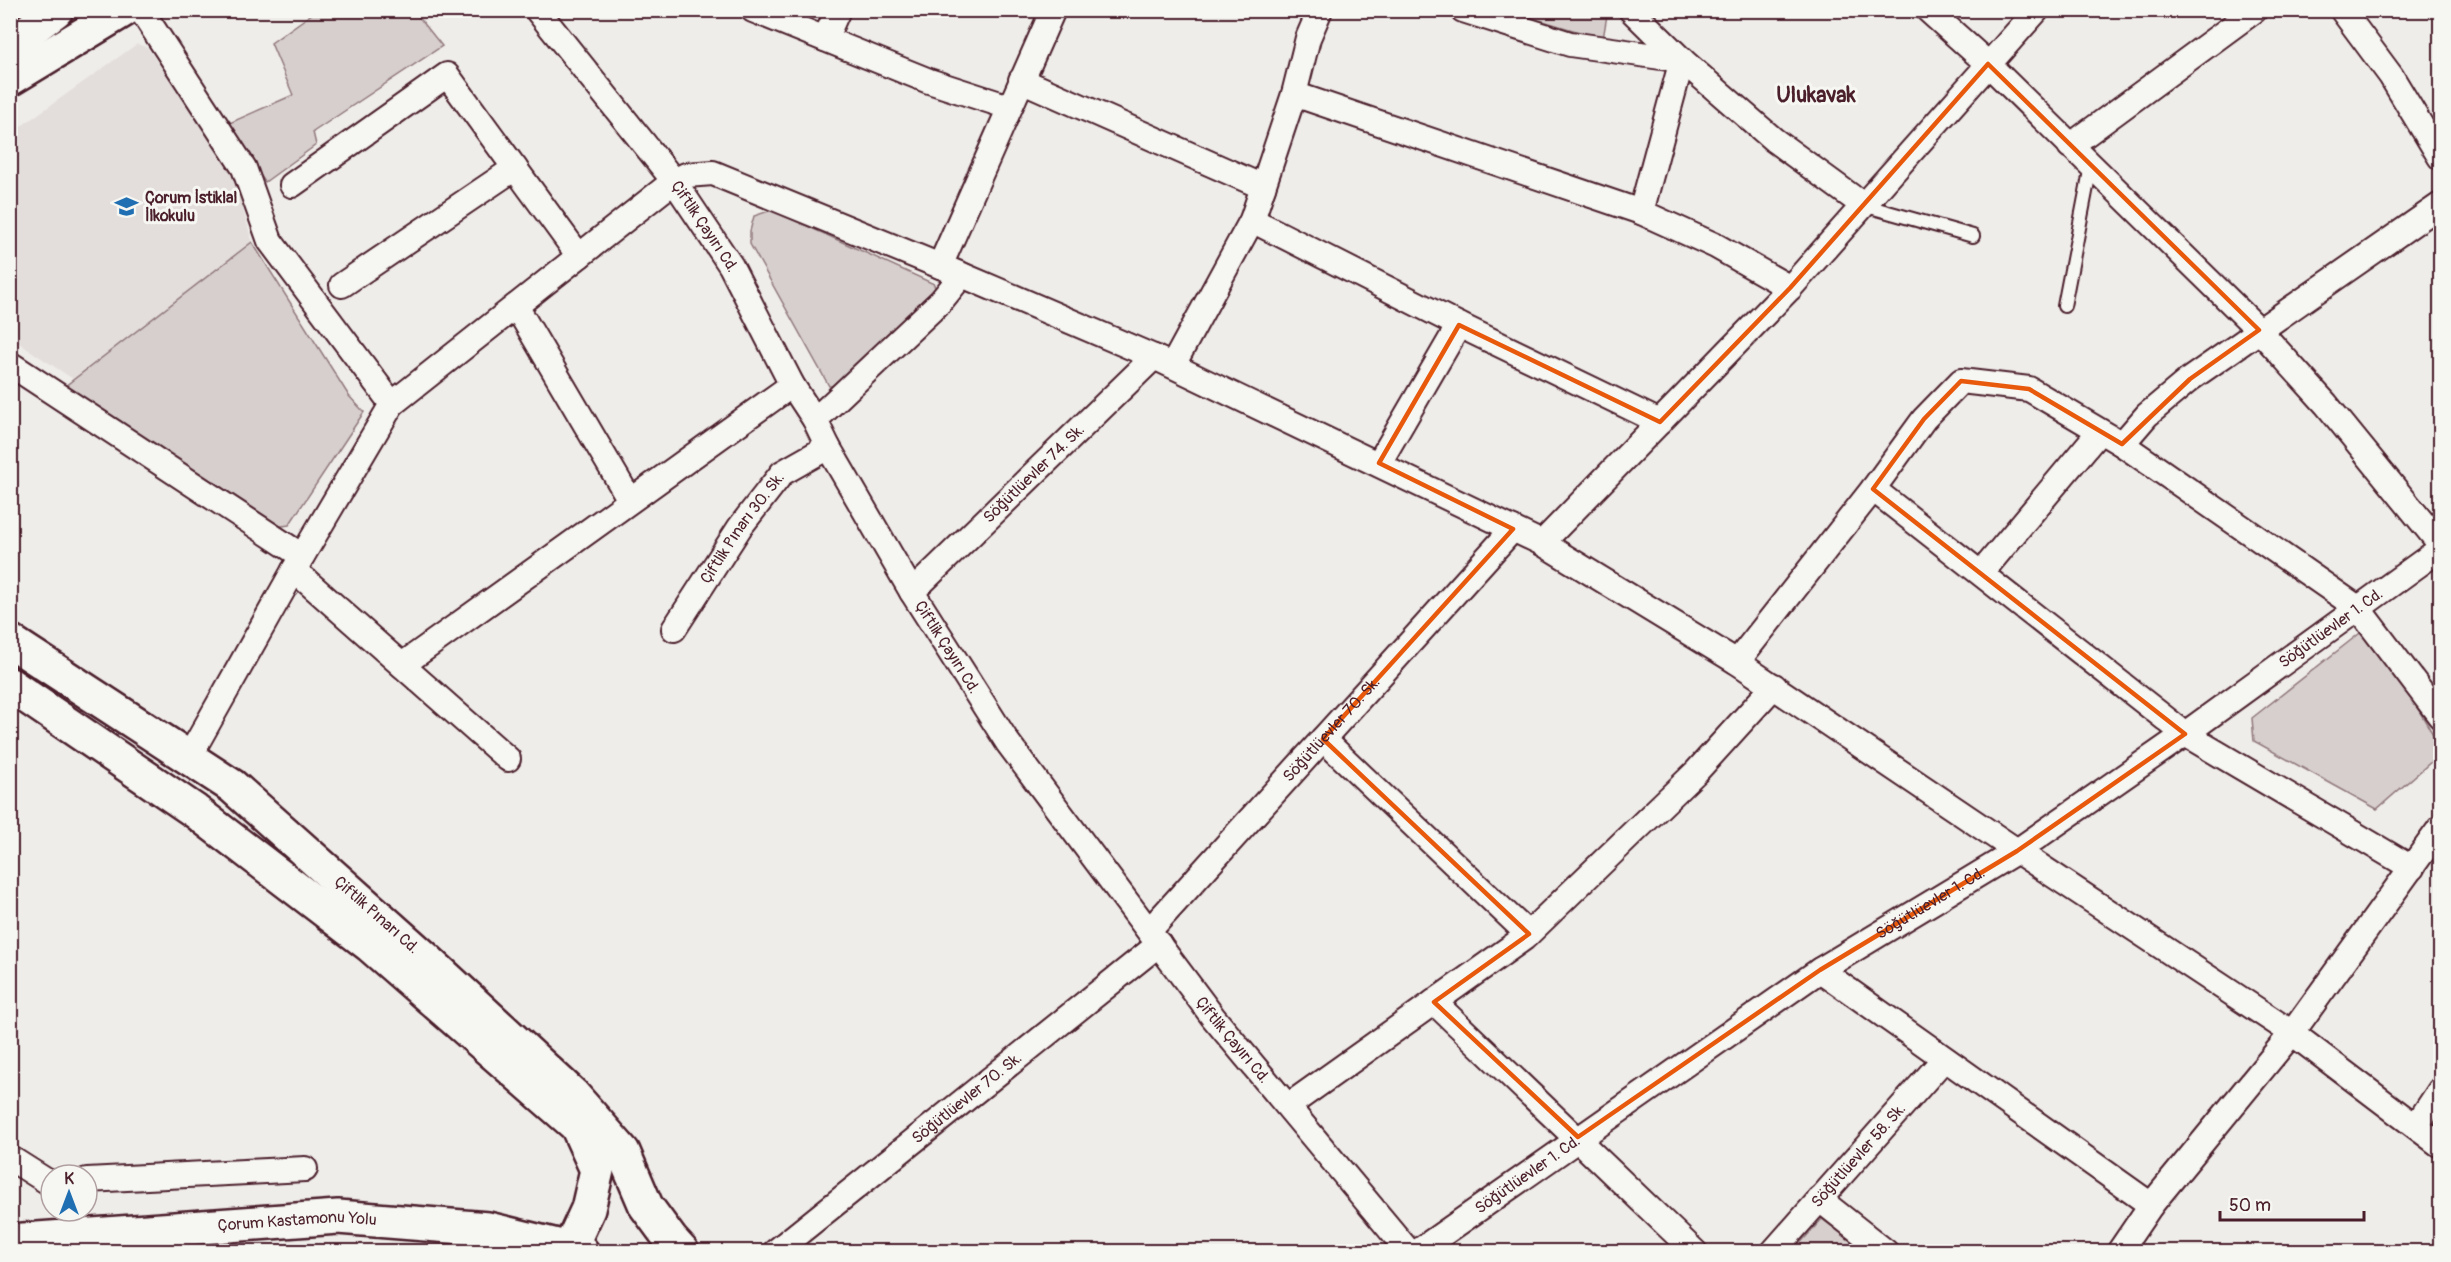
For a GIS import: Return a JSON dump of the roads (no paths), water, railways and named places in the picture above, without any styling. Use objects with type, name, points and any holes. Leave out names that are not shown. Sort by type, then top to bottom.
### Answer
[{"type":"main road","points":[[10,45],[56,10]]},
{"type":"main road","points":[[10,79],[124,10]]},
{"type":"main road","name":"Çiftlik Pınarı Cd.","points":[[10,641],[232,786],[426,959],[572,1094],[623,1152],[646,1206],[682,1251]]},
{"type":"main road","name":"Çiftlik Pınarı Cd.","points":[[10,685],[195,811],[371,946],[577,1126],[597,1170],[576,1250]]},
{"type":"main road","name":"Çorum Kastamonu Yolu","points":[[10,1241],[338,1217],[488,1229],[576,1250]]},
{"type":"street","points":[[141,10],[244,168],[270,241],[392,404]]},
{"type":"street","name":"Çiftlik Çayırı Cd.","points":[[537,10],[674,181],[731,266],[792,385],[815,420],[828,447],[912,592],[1008,743],[1213,1017],[1409,1251]]},
{"type":"street","points":[[753,10],[929,81],[1009,107]]},
{"type":"street","points":[[825,39],[838,10]]},
{"type":"street","points":[[815,420],[941,301],[1009,107],[1053,10]]},
{"type":"street","name":"Söğütlüevler 74. Sk.","points":[[912,592],[1164,361],[1252,220],[1294,94],[1308,38],[1320,10]]},
{"type":"street","points":[[1463,10],[1570,44],[1682,60]]},
{"type":"street","points":[[1631,10],[1682,60],[1774,140],[1863,204]]},
{"type":"street","points":[[1928,10],[1988,64],[2259,330],[2326,404],[2440,544]]},
{"type":"street","points":[[1542,543],[1790,288],[2037,10]]},
{"type":"street","points":[[2070,146],[2255,10]]},
{"type":"street","points":[[2342,10],[2391,76],[2440,157]]},
{"type":"street","points":[[1641,212],[1682,60]]},
{"type":"street","points":[[292,185],[447,75],[579,256]]},
{"type":"street","points":[[1021,80],[1263,186]]},
{"type":"street","points":[[1294,94],[1641,212],[1716,246],[1790,288]]},
{"type":"street","points":[[342,285],[515,168]]},
{"type":"street","points":[[189,757],[298,563],[392,404],[674,181],[687,175],[713,173],[951,270],[1164,361],[1542,543],[1774,686],[2017,851],[2292,1033],[2440,1145]]},
{"type":"street","points":[[2122,444],[2147,415],[2173,394],[2259,330],[2440,205]]},
{"type":"street","points":[[1252,220],[1459,325],[1660,422]]},
{"type":"street","points":[[516,306],[630,500]]},
{"type":"street","points":[[1378,463],[1459,325]]},
{"type":"street","points":[[10,364],[298,563],[402,665],[508,759]]},
{"type":"street","points":[[1737,662],[1873,489],[1924,419],[1961,381],[2029,389],[2122,444],[2358,608],[2440,716]]},
{"type":"street","points":[[402,665],[792,385]]},
{"type":"street","points":[[1982,572],[2100,432]]},
{"type":"street","name":"Çiftlik Pınarı 30. Sk.","points":[[674,629],[740,527],[782,473],[828,447]]},
{"type":"street","points":[[1873,489],[1938,541],[1982,572],[2185,734],[2412,868]]},
{"type":"street","name":"Söğütlüevler 70. Sk.","points":[[775,1251],[1154,938],[1323,739],[1513,529]]},
{"type":"street","name":"Söğütlüevler 1. Cd.","points":[[1417,1251],[1820,970],[2017,851],[2185,734],[2440,549]]},
{"type":"street","points":[[1288,1106],[1528,934],[1696,772],[1774,686]]},
{"type":"street","points":[[1323,739],[1528,934]]},
{"type":"street","points":[[2119,1251],[2151,1205],[2292,1033],[2440,828]]},
{"type":"street","points":[[1820,970],[2151,1205]]},
{"type":"street","points":[[1434,1002],[1695,1251]]},
{"type":"street","name":"Söğütlüevler 58. Sk.","points":[[1773,1251],[1944,1059]]},
{"type":"street","points":[[2416,1126],[2440,1090]]},
{"type":"street","points":[[10,1158],[39,1176]]},
{"type":"street","points":[[99,1179],[304,1170]]},
{"type":"street","points":[[1819,1199],[1886,1251]]},
{"type":"lane","points":[[2064,306],[2091,166]]},
{"type":"lane","points":[[1863,204],[1973,236]]},
{"type":"place","name":"Çorum İstiklal İlkokulu","points":[[127,207]]},
{"type":"district","name":"Ulukavak","points":[[1816,95]]}]
